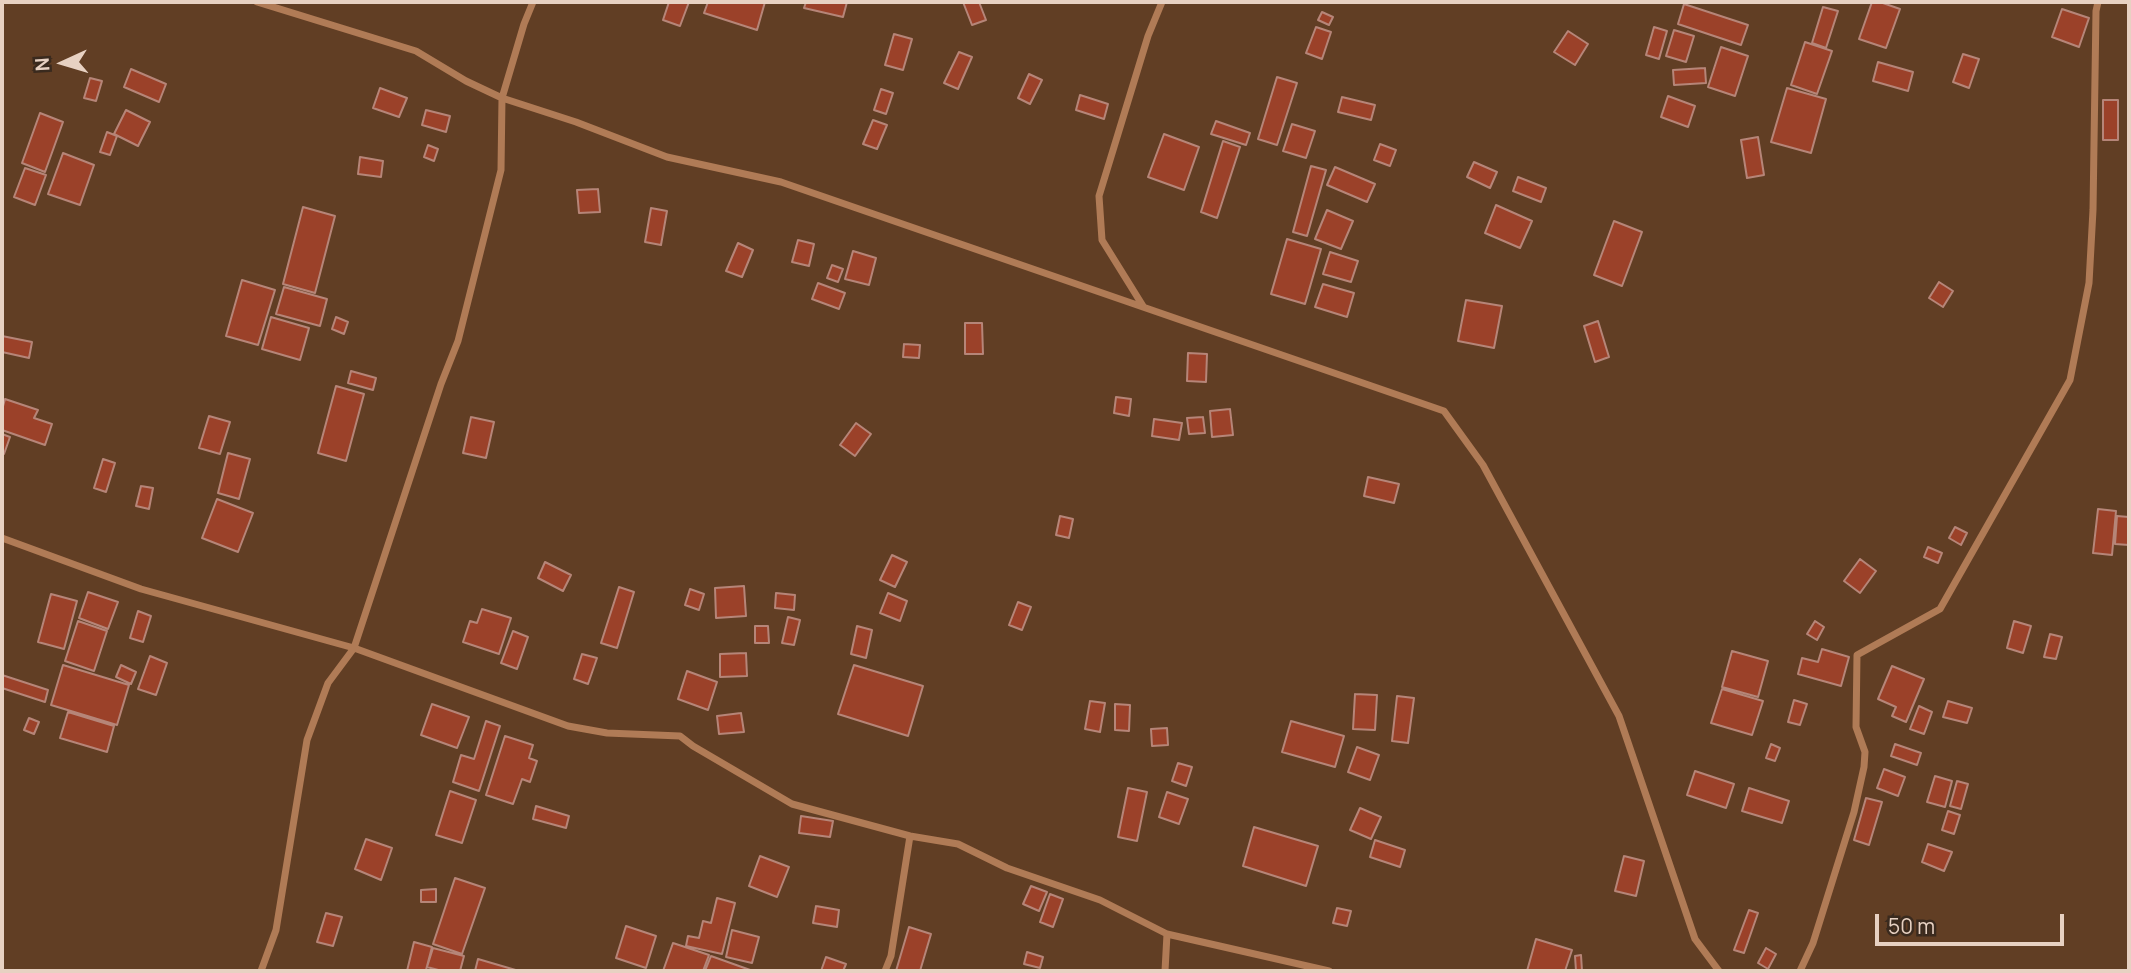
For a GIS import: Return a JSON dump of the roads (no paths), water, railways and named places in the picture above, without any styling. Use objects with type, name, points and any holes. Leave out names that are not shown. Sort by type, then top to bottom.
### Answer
[{"type":"street","points":[[257,2],[416,51],[502,99],[576,122],[667,157],[781,183],[1444,411],[1483,465],[1619,716],[1695,939],[1719,971]]},
{"type":"street","points":[[261,971],[276,930],[307,740],[328,683],[354,648],[441,384],[458,341],[502,170],[502,99],[524,23],[533,2]]},
{"type":"street","points":[[1143,307],[1102,240],[1099,196],[1148,36],[1162,2]]},
{"type":"street","points":[[1800,971],[1813,943],[1854,812],[1864,767],[1865,752],[1856,727],[1857,655],[1940,609],[2070,380],[2089,283],[2098,2]]},
{"type":"street","points":[[2,538],[141,589],[354,648],[568,726],[607,733],[680,736],[792,804],[910,836],[958,844],[1007,868],[1100,900],[1167,934],[1329,971]]},
{"type":"street","points":[[885,971],[891,956],[910,836]]},
{"type":"street","points":[[1165,971],[1167,934]]}]
